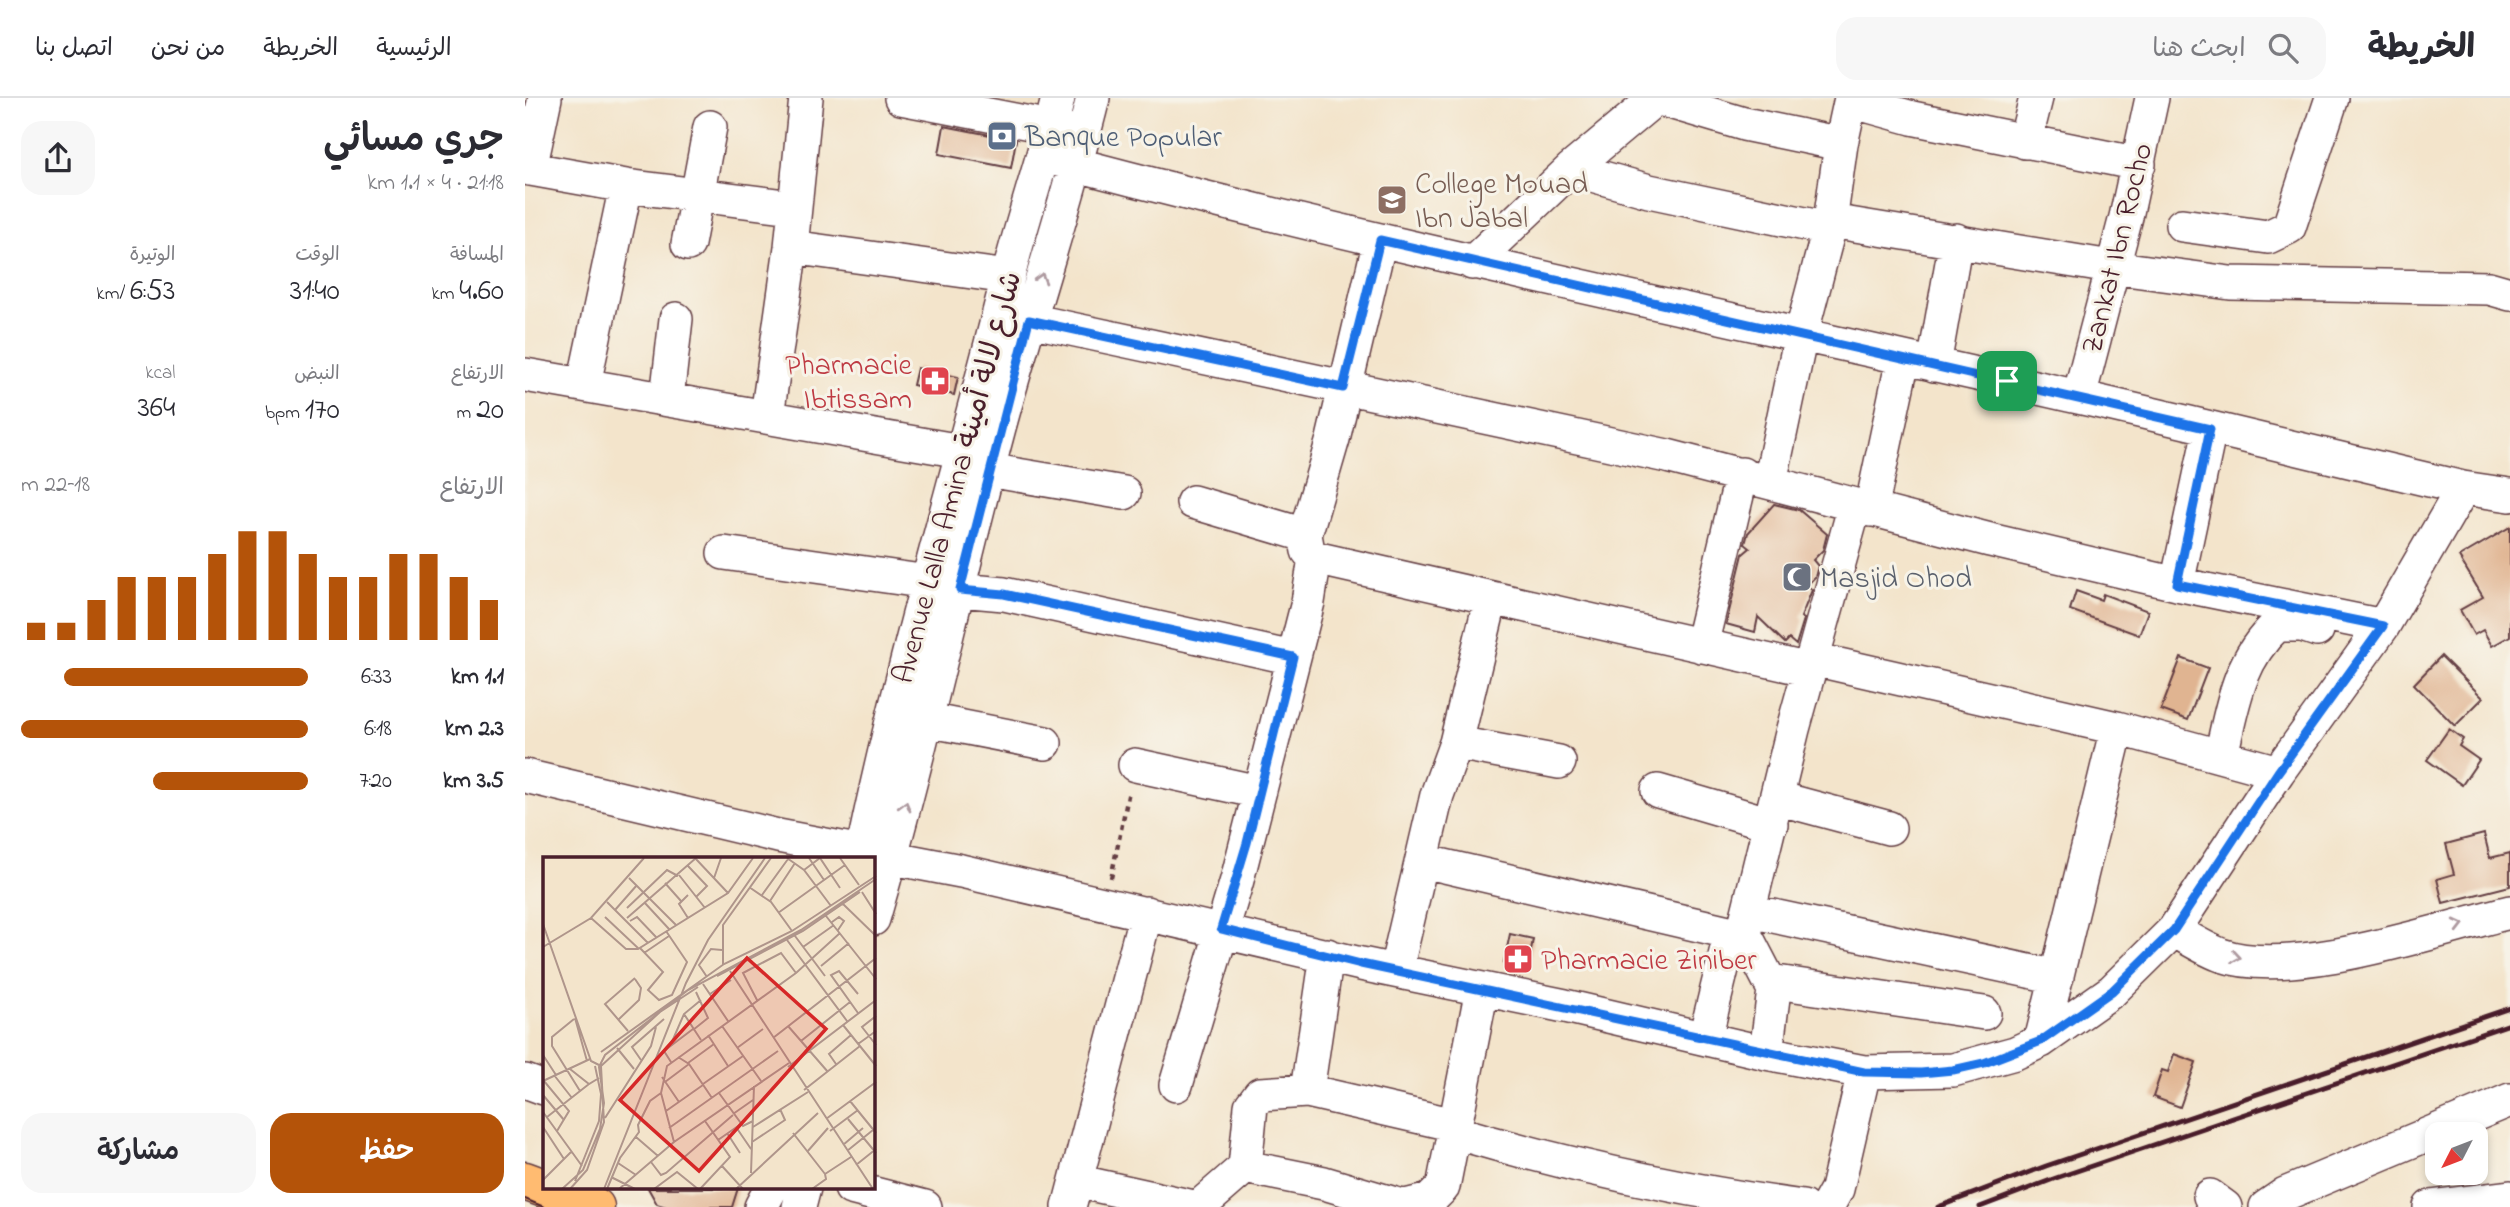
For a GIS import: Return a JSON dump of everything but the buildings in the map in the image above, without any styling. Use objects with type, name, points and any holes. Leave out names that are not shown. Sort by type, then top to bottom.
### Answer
[{"type":"main road","points":[[525,1181],[543,1188]]},
{"type":"main road","points":[[549,1190],[595,1207]]},
{"type":"street","points":[[545,98],[528,168],[625,186],[793,207]]},
{"type":"street","points":[[767,416],[791,247],[806,98]]},
{"type":"street","points":[[901,98],[1051,127],[1080,149],[1380,240],[1472,263],[2079,397],[2463,488],[2510,495]]},
{"type":"street","name":"Avenue Lalla Amina شارع لالة أمينة","points":[[871,856],[927,720],[988,470],[1093,98]]},
{"type":"street","points":[[1472,263],[1571,169],[1656,98],[1744,124],[1841,144]]},
{"type":"street","points":[[2025,142],[2036,98]]},
{"type":"street","name":"Zankat Ibn Rocho","points":[[2079,397],[2139,164],[2152,98]]},
{"type":"street","points":[[2182,225],[2268,237],[2289,227],[2332,98]]},
{"type":"street","points":[[1701,646],[1801,335],[1830,225],[1841,144],[1851,100],[1915,108],[2025,142],[2139,164]]},
{"type":"street","points":[[688,244],[710,127]]},
{"type":"street","name":"Avenue Lalla Amina شارع لالة أمينة","points":[[871,856],[928,582],[961,450],[1051,127]]},
{"type":"street","points":[[1571,169],[1649,191],[1830,225],[1956,240],[2111,267],[2230,282],[2476,288],[2510,294]]},
{"type":"street","points":[[584,384],[625,186]]},
{"type":"street","points":[[1176,1085],[1259,792],[1308,602],[1310,547],[1343,388],[1380,240]]},
{"type":"street","points":[[1705,1038],[1742,926],[1811,665],[1863,508],[1919,362],[1956,240]]},
{"type":"street","points":[[791,247],[1008,277]]},
{"type":"street","points":[[667,398],[676,319]]},
{"type":"street","points":[[1029,320],[1446,408],[1756,478],[1863,508],[2177,584],[2383,626]]},
{"type":"street","points":[[525,375],[961,450]]},
{"type":"street","points":[[2177,584],[2210,429]]},
{"type":"street","points":[[988,470],[1124,493]]},
{"type":"street","points":[[525,776],[775,847],[871,856],[961,871],[1766,1053],[1864,1072],[1953,1070],[2015,1053],[2041,1041],[2112,991],[2174,930],[2278,772],[2383,626],[2463,488]]},
{"type":"street","points":[[1193,502],[1310,547],[1491,598],[1701,646],[1811,665],[2117,728],[2278,772]]},
{"type":"street","points":[[724,553],[928,582]]},
{"type":"street","points":[[960,590],[1004,594],[1293,657]]},
{"type":"street","points":[[1395,970],[1437,794],[1456,743],[1491,598]]},
{"type":"street","points":[[2221,756],[2247,660],[2277,625],[2302,625],[2336,637],[2364,653]]},
{"type":"street","points":[[927,720],[1045,743]]},
{"type":"street","points":[[2041,1041],[2117,728]]},
{"type":"street","points":[[1456,743],[1559,762]]},
{"type":"street","points":[[1135,765],[1259,792]]},
{"type":"street","points":[[1658,791],[1889,828]]},
{"type":"street","points":[[1423,861],[1742,926],[2057,977]]},
{"type":"street","points":[[2174,930],[2223,956],[2259,961],[2307,961],[2510,912]]},
{"type":"street","points":[[1146,913],[1072,1194],[1196,1207],[1245,1167],[1246,1139],[1256,1098],[1265,1093],[1307,1091],[1454,1128],[1610,1175],[1716,1202],[1804,1207]]},
{"type":"street","points":[[1742,926],[1770,981],[1774,999],[1766,1053]]},
{"type":"street","points":[[1307,1091],[1327,955]]},
{"type":"street","points":[[1770,981],[1984,1013]]},
{"type":"street","points":[[1245,1167],[1324,1183],[1402,1207],[1414,1206],[1437,1196],[1447,1175],[1482,989]]},
{"type":"street","points":[[1827,1207],[1837,1189],[1864,1072]]},
{"type":"street","points":[[525,1081],[543,1088]]},
{"type":"street","points":[[2266,1207],[2285,1195],[2510,1100]]},
{"type":"street","points":[[761,1207],[770,1190]]},
{"type":"street","points":[[799,1207],[803,1190]]},
{"type":"street","points":[[859,1190],[925,1207]]},
{"type":"street","points":[[2430,1207],[2505,1201]]},
{"type":"path","points":[[1105,903],[1135,765]]},
{"type":"tram line","points":[[525,1199],[544,1207]]},
{"type":"railway","points":[[1938,1207],[2046,1166],[2510,1008]]},
{"type":"railway","points":[[1980,1207],[2056,1178],[2510,1024]]},
{"type":"place","name":"Banque Popular","points":[[1002,136]]},
{"type":"place","name":"College Mouad Ibn Jabal","points":[[1392,200]]},
{"type":"place","name":"Pharmacie Ibtissam","points":[[935,381]]},
{"type":"place","name":"Masjid Ohod","points":[[1797,577]]},
{"type":"place","name":"Pharmacie Ziniber","points":[[1518,959]]},
{"type":"route","points":[[1380,240],[1552,282],[2007,381],[2210,429],[2177,584],[2383,626],[2278,772],[2174,930],[2112,991],[2041,1041],[2015,1053],[1953,1070],[1921,1073],[1864,1072],[1361,964],[1221,929],[1247,843],[1293,657],[1004,594],[960,590],[996,437],[1029,320],[1343,388],[1380,240]]}]
